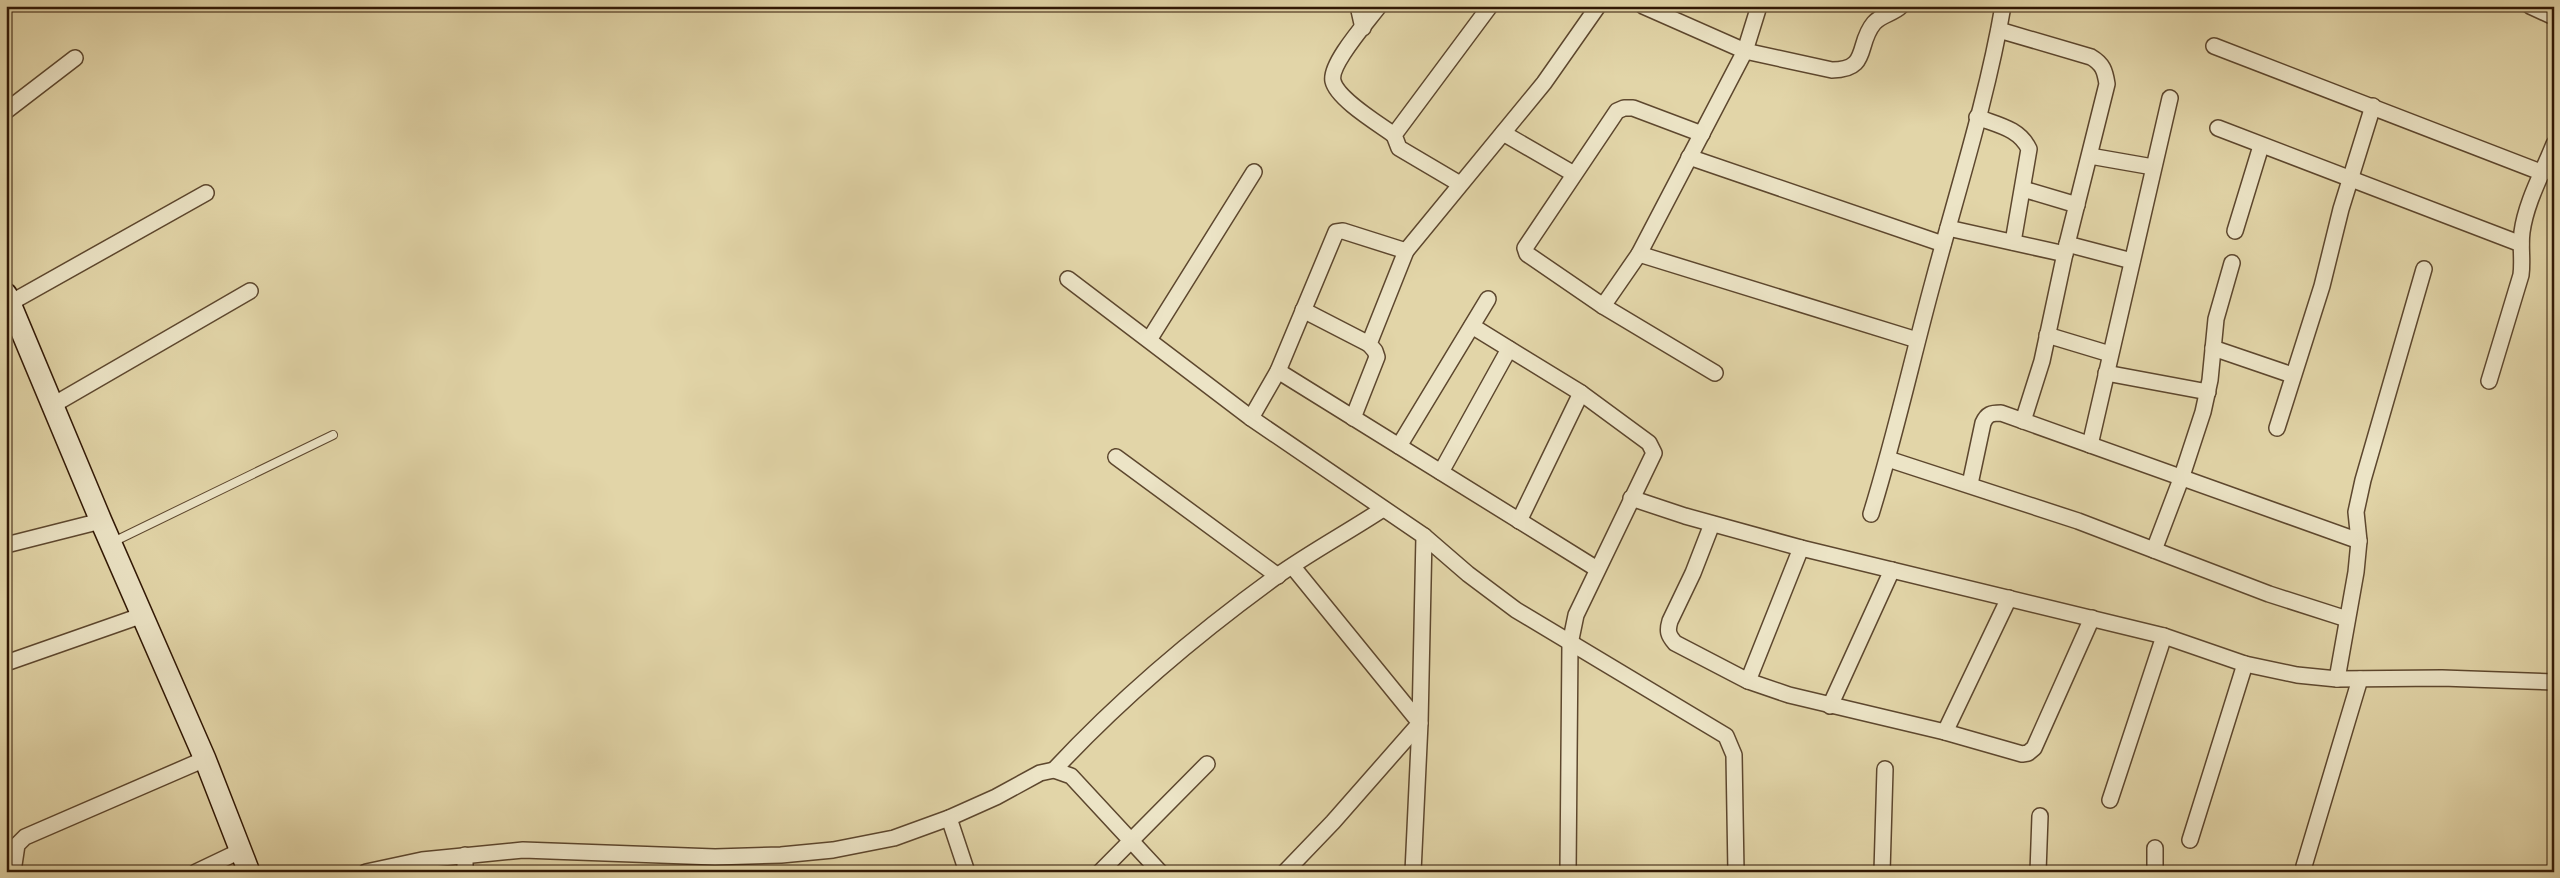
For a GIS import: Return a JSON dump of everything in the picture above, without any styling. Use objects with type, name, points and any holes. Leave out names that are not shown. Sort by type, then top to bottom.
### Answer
[{"type":"street","points":[[1358,6],[1363,28]]},
{"type":"street","points":[[1379,6],[1338,62],[1333,74],[1333,82],[1343,96],[1394,135],[1395,142],[1399,148],[1460,184]]},
{"type":"street","points":[[1394,135],[1490,6]]},
{"type":"street","points":[[1369,344],[1406,252],[1544,83],[1598,6]]},
{"type":"street","points":[[1643,6],[1745,51],[1832,70],[1846,70],[1859,60],[1873,24],[1879,18],[1900,6]]},
{"type":"street","points":[[1603,306],[1639,254],[1702,134],[1745,51],[1759,6]]},
{"type":"street","points":[[1872,514],[1977,117],[1999,30],[2003,6]]},
{"type":"street","points":[[2530,6],[2554,17]]},
{"type":"street","points":[[1999,30],[2092,57],[2101,63],[2106,72],[2107,84],[2076,205],[2042,361],[2023,421]]},
{"type":"street","points":[[2214,46],[2543,173]]},
{"type":"street","points":[[6,111],[75,58]]},
{"type":"street","points":[[2090,446],[2170,98]]},
{"type":"street","points":[[2277,428],[2292,375],[2322,286],[2350,180],[2373,106]]},
{"type":"street","points":[[1702,134],[1633,108],[1624,108],[1617,112],[1525,248],[1527,254],[1603,306],[1715,374]]},
{"type":"street","points":[[1977,117],[2017,132],[2025,140],[2029,149],[2013,242]]},
{"type":"street","points":[[2218,128],[2521,244]]},
{"type":"street","points":[[1503,133],[1574,174]]},
{"type":"street","points":[[2489,381],[2521,274],[2523,259],[2521,244],[2526,214],[2554,144]]},
{"type":"street","points":[[2235,230],[2261,146]]},
{"type":"street","points":[[2090,156],[2153,167]]},
{"type":"street","points":[[1690,157],[1943,244]]},
{"type":"street","points":[[1150,340],[1254,172]]},
{"type":"street","points":[[2023,189],[2076,205]]},
{"type":"street","points":[[206,193],[8,298],[101,521],[205,759],[249,872]]},
{"type":"street","points":[[1948,228],[2013,242],[2132,261]]},
{"type":"street","points":[[1251,418],[1278,371],[1336,232],[1343,231],[1406,252]]},
{"type":"street","points":[[1639,254],[1917,340]]},
{"type":"street","points":[[2154,550],[2181,479],[2208,392],[2216,318],[2232,263]]},
{"type":"street","points":[[2337,679],[2356,572],[2359,542],[2356,512],[2363,480],[2424,269]]},
{"type":"street","points":[[1068,279],[1251,418],[1424,536],[1468,574],[1516,610],[1726,736],[1734,755],[1736,872]]},
{"type":"street","points":[[53,405],[250,291]]},
{"type":"street","points":[[1399,446],[1488,299]]},
{"type":"street","points":[[1303,310],[1369,344],[1376,351],[1376,357],[1353,418]]},
{"type":"street","points":[[1472,326],[1581,393],[1652,447],[1652,457],[1576,615],[1570,644],[1568,872]]},
{"type":"street","points":[[2047,334],[2110,354]]},
{"type":"street","points":[[1441,472],[1509,348]]},
{"type":"street","points":[[2213,348],[2292,375]]},
{"type":"street","points":[[1278,371],[1597,569]]},
{"type":"street","points":[[2106,373],[2208,392]]},
{"type":"street","points":[[1519,521],[1581,393]]},
{"type":"street","points":[[1970,484],[1986,417],[1992,413],[2001,414],[2359,542]]},
{"type":"street","points":[[1116,457],[1278,576]]},
{"type":"street","points":[[1888,459],[1970,484],[2154,550],[2269,594],[2347,619]]},
{"type":"street","points":[[1631,498],[1712,524],[1801,548],[2164,636],[2246,664],[2297,675],[2337,679],[2442,678],[2554,682]]},
{"type":"street","points":[[1054,770],[1123,699],[1159,668],[1278,576],[1383,509]]},
{"type":"street","points":[[6,545],[101,521]]},
{"type":"street","points":[[1712,524],[1667,629],[1669,636],[1675,643],[1748,681],[1789,695],[1945,732],[2022,754],[2028,753],[2034,748],[2092,618]]},
{"type":"street","points":[[1413,872],[1420,723],[1424,536]]},
{"type":"street","points":[[1748,681],[1801,548]]},
{"type":"street","points":[[1293,567],[1420,723]]},
{"type":"street","points":[[1830,706],[1892,570]]},
{"type":"street","points":[[1945,732],[2009,598]]},
{"type":"street","points":[[6,663],[142,615]]},
{"type":"street","points":[[2110,800],[2164,636]]},
{"type":"street","points":[[2190,840],[2246,664]]},
{"type":"street","points":[[2304,866],[2360,679]]},
{"type":"street","points":[[1285,872],[1333,822],[1420,723]]},
{"type":"street","points":[[6,871],[14,865],[17,845],[25,837],[205,759]]},
{"type":"street","points":[[1100,872],[1206,764]]},
{"type":"street","points":[[1882,872],[1885,769]]},
{"type":"street","points":[[366,872],[422,860],[524,850],[705,857],[781,855],[833,850],[894,838],[949,818],[996,797],[1040,773],[1054,770],[1072,776],[1160,872]]},
{"type":"street","points":[[2038,872],[2040,816]]},
{"type":"street","points":[[949,818],[967,872]]},
{"type":"street","points":[[2155,872],[2156,848]]},
{"type":"street","points":[[196,872],[240,851]]},
{"type":"street","points":[[464,855],[465,872]]},
{"type":"lane","points":[[111,543],[333,435]]}]
